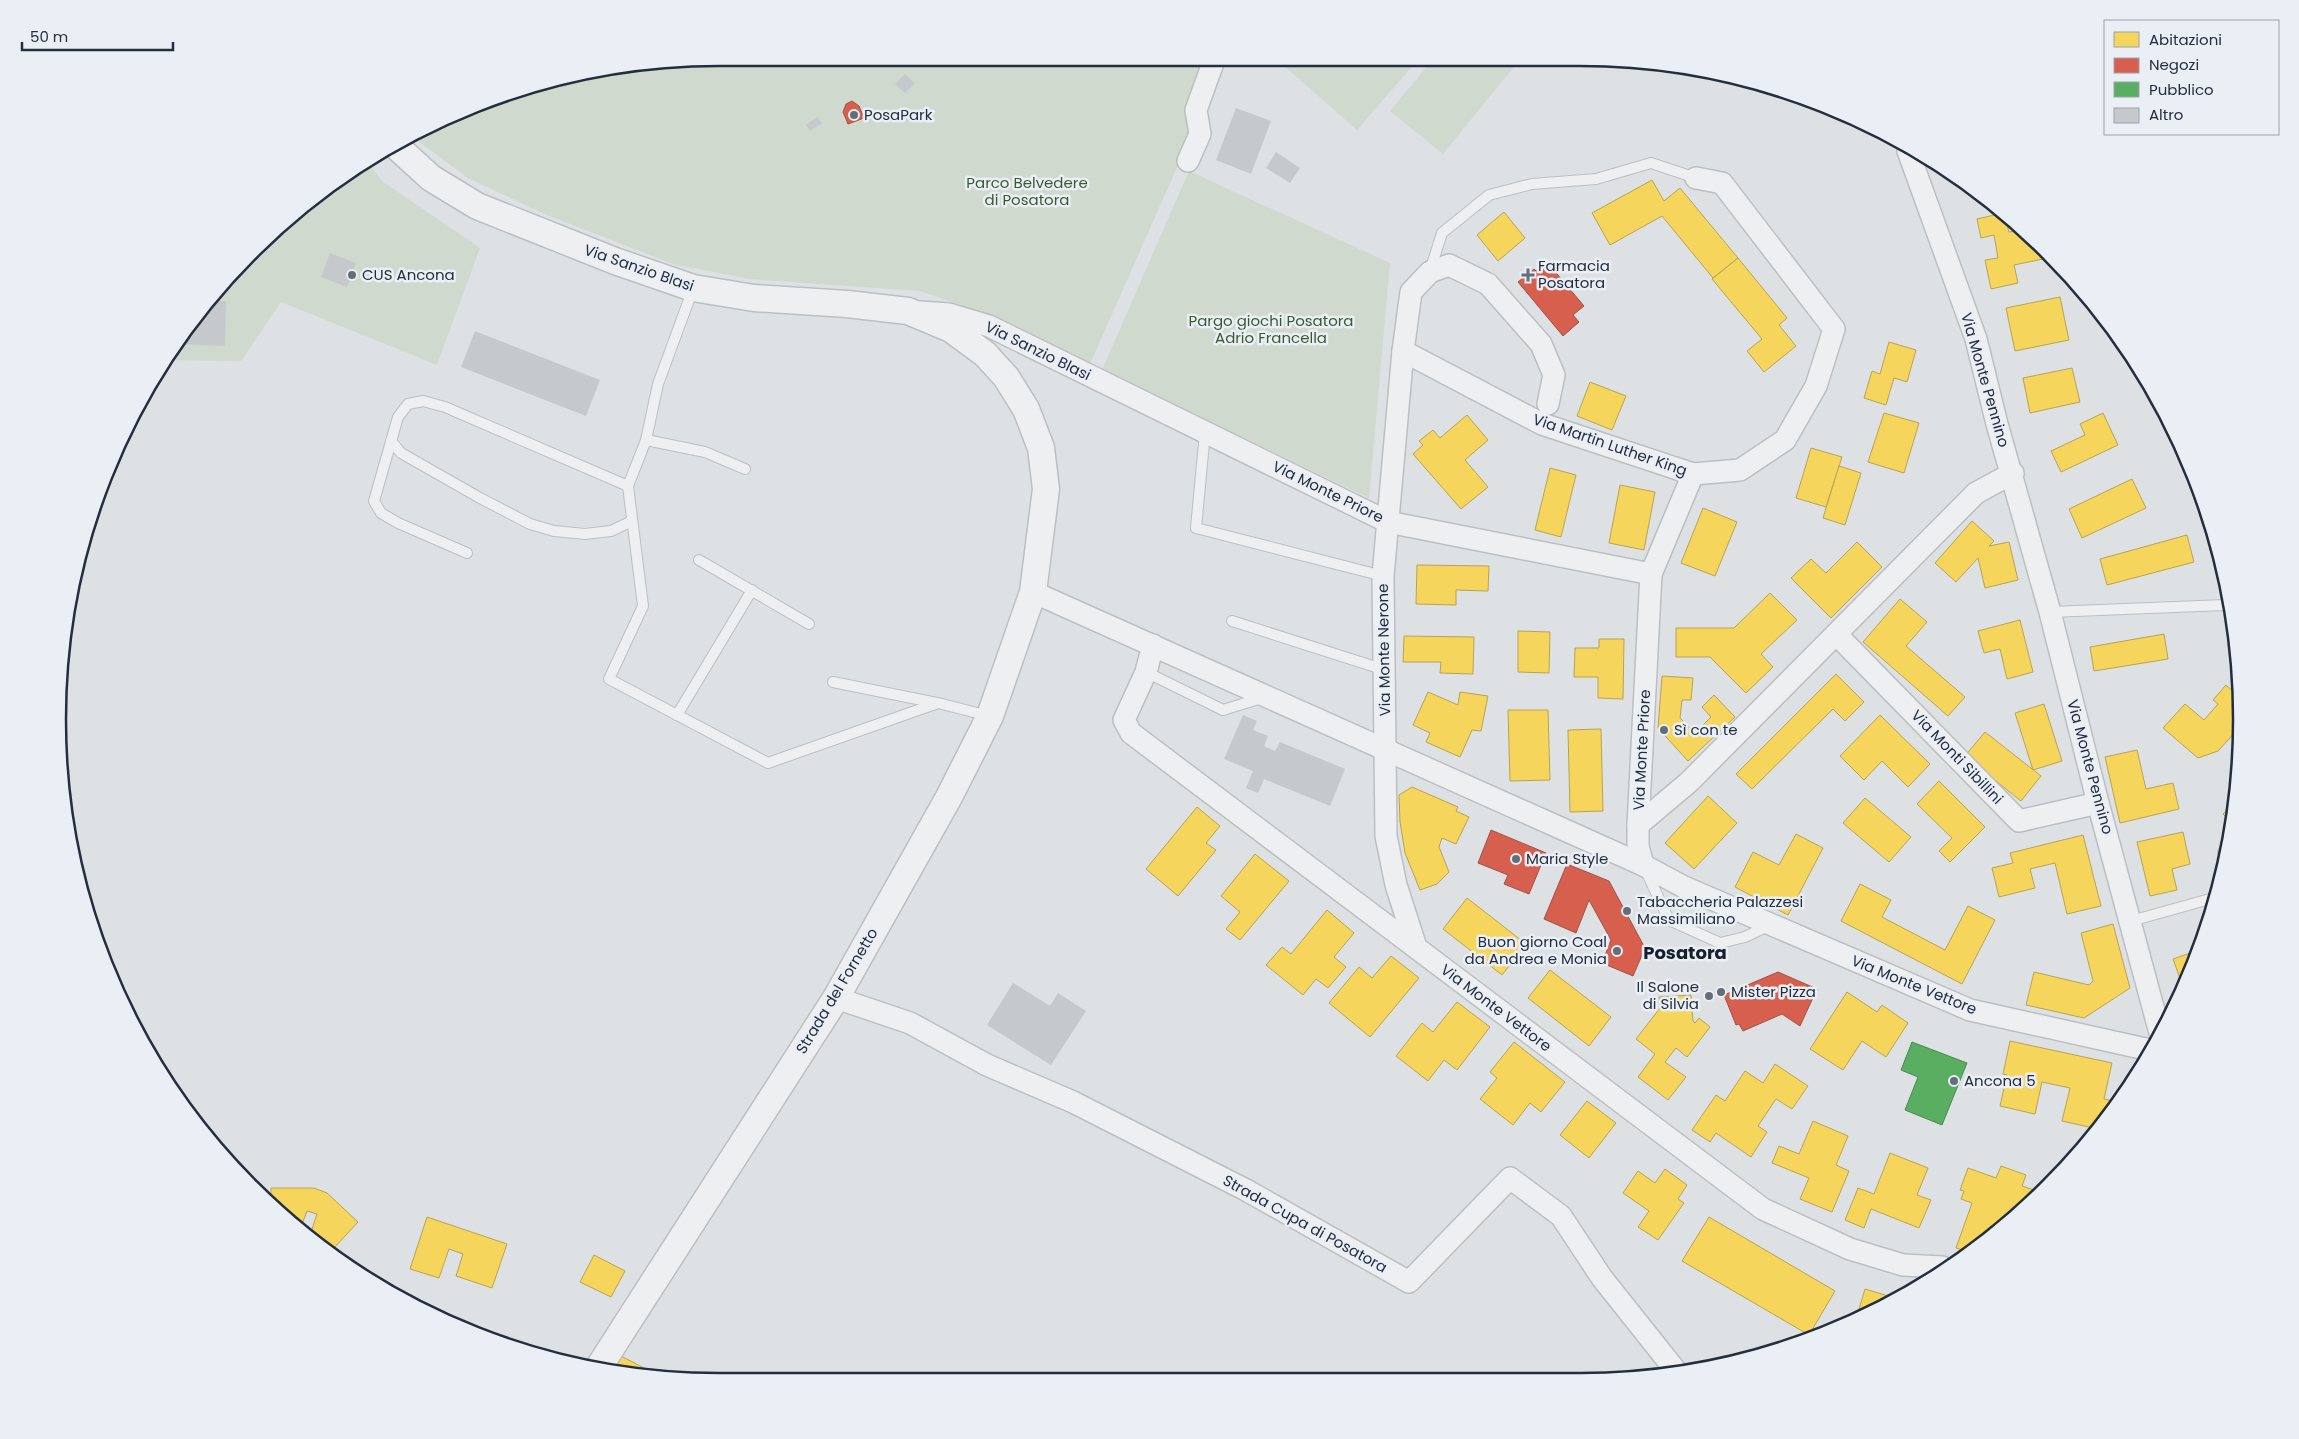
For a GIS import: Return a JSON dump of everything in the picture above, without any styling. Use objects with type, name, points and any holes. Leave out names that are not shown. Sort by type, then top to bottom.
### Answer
[{"type":"street","points":[[1188,161],[1200,134],[1196,110],[1212,66]]},
{"type":"street","name":"Via Sanzio Blasi","points":[[400,150],[431,178],[477,206],[615,261],[693,288],[754,298],[847,304],[949,314],[989,326],[1108,385]]},
{"type":"street","name":"Via Monte Pennino","points":[[1910,156],[1976,339],[1997,424],[2013,474],[2050,612],[2098,803],[2157,1023]]},
{"type":"street","name":"Via Martin Luther King","points":[[1403,351],[1542,424],[1693,474],[1740,470],[1785,440],[1816,386],[1834,329],[1722,183],[1696,178]]},
{"type":"street","name":"Via Martin Luther King","points":[[1430,272],[1449,265],[1488,284],[1541,344],[1554,374],[1548,404]]},
{"type":"street","points":[[1403,351],[1411,292],[1430,272]]},
{"type":"street","name":"Via Sanzio Blasi","points":[[908,311],[950,329],[985,354],[1006,377],[1026,409],[1041,448],[1046,489],[1033,592]]},
{"type":"street","name":"Via Monte Nerone","points":[[1403,351],[1383,576],[1386,836],[1396,886],[1416,947]]},
{"type":"street","name":"Via Monte Priore","points":[[1108,385],[1388,522],[1651,574]]},
{"type":"street","name":"Via Monte Priore","points":[[1643,865],[1638,846],[1638,825],[1651,574],[1693,474]]},
{"type":"street","points":[[1638,825],[1689,782],[1976,493],[2013,474]]},
{"type":"street","name":"Via Monte Vettore","points":[[1033,592],[1643,865],[1684,887],[1970,1010],[2143,1049]]},
{"type":"street","name":"Strada del Fornetto","points":[[602,1362],[836,998],[949,797],[990,716],[1033,592]]},
{"type":"street","name":"Via Monti Sibillini","points":[[1837,635],[2019,821],[2098,803]]},
{"type":"street","name":"Via Monte Vettore","points":[[1153,645],[1146,672],[1124,720],[1131,734],[1763,1209],[1850,1249],[1903,1264],[1936,1267]]},
{"type":"street","name":"Strada Cupa di Posatora","points":[[836,998],[910,1023],[988,1065],[1074,1102],[1246,1190],[1409,1282],[1510,1178],[1561,1216],[1602,1278],[1672,1366]]},
{"type":"lane","points":[[1430,272],[1442,233],[1489,195],[1532,184],[1596,179],[1651,163],[1696,178]]},
{"type":"lane","points":[[693,288],[658,384],[646,440],[628,486],[642,606],[609,679],[768,763],[938,703]]},
{"type":"lane","points":[[467,554],[381,514],[374,501],[375,491],[398,417],[408,404],[423,401],[445,407],[628,486]]},
{"type":"lane","points":[[1205,432],[1196,528],[1383,576]]},
{"type":"lane","points":[[646,440],[705,452],[745,469]]},
{"type":"lane","points":[[390,441],[401,453],[530,524],[554,531],[585,534],[611,531],[632,520]]},
{"type":"lane","points":[[699,560],[809,624]]},
{"type":"lane","points":[[677,715],[752,590]]},
{"type":"lane","points":[[2050,612],[2222,605]]},
{"type":"lane","points":[[1232,621],[1385,670]]},
{"type":"lane","points":[[1146,672],[1223,710],[1268,696]]},
{"type":"lane","points":[[833,682],[938,703],[990,716]]},
{"type":"lane","points":[[1643,865],[1669,920],[1720,943],[1745,937],[1771,925]]},
{"type":"lane","points":[[2131,921],[2207,900]]},
{"type":"green space","name":"Parco Belvedere di Posatora","points":[[720,66],[1202,66],[1190,138],[1090,364],[985,313],[920,291],[749,279],[673,264],[547,215],[468,178],[418,141],[470,116],[510,101],[592,79],[634,72]]},
{"type":"green space","points":[[1284,66],[1412,66],[1357,130]]},
{"type":"green space","points":[[1428,66],[1515,66],[1443,154],[1390,111]]},
{"type":"green space","name":"CUS Ancona","points":[[372,167],[382,181],[480,248],[437,365],[281,302],[241,361],[174,360],[201,322],[228,289],[258,258],[289,228],[322,201]]},
{"type":"green space","name":"Pargo giochi Posatora Adrio Francella","points":[[1189,171],[1390,263],[1369,498],[1102,370]]},
{"type":"building: Abitazioni","points":[[1652,180],[1664,201],[1680,188],[1738,258],[1713,278],[1662,216],[1610,245],[1592,213]]},
{"type":"building: Abitazioni","points":[[1504,212],[1525,238],[1498,261],[1477,235]]},
{"type":"building: Abitazioni","points":[[1994,215],[2007,226],[2009,232],[2013,231],[2042,259],[2014,265],[2018,283],[1991,289],[1985,260],[1998,258],[1994,235],[1981,238],[1977,219]]},
{"type":"building: Abitazioni","points":[[1738,258],[1787,318],[1779,325],[1796,346],[1764,372],[1747,351],[1762,339],[1712,279]]},
{"type":"building: Abitazioni","points":[[2060,297],[2069,340],[2015,351],[2006,308]]},
{"type":"building: Abitazioni","points":[[1889,342],[1916,350],[1907,382],[1894,378],[1886,405],[1864,398],[1872,371],[1880,374]]},
{"type":"building: Abitazioni","points":[[2072,368],[2080,402],[2030,413],[2023,378]]},
{"type":"building: Abitazioni","points":[[1590,382],[1626,396],[1612,430],[1577,416]]},
{"type":"building: Abitazioni","points":[[1884,413],[1919,423],[1904,473],[1868,462]]},
{"type":"building: Abitazioni","points":[[2103,413],[2118,445],[2061,472],[2051,451],[2085,435],[2080,424]]},
{"type":"building: Abitazioni","points":[[1467,415],[1488,440],[1465,460],[1488,487],[1461,509],[1413,454],[1423,445],[1419,441],[1433,430],[1440,438]]},
{"type":"building: Abitazioni","points":[[1811,448],[1842,457],[1826,507],[1796,498]]},
{"type":"building: Abitazioni","points":[[1839,466],[1861,473],[1845,525],[1823,518]]},
{"type":"building: Abitazioni","points":[[1550,468],[1576,475],[1561,537],[1535,530]]},
{"type":"building: Abitazioni","points":[[2132,479],[2146,508],[2082,538],[2069,509]]},
{"type":"building: Abitazioni","points":[[1620,485],[1655,492],[1644,550],[1609,543]]},
{"type":"building: Abitazioni","points":[[1703,508],[1737,522],[1715,576],[1681,563]]},
{"type":"building: Abitazioni","points":[[1972,521],[1994,541],[1989,546],[2009,542],[2018,580],[1985,588],[1978,558],[1956,582],[1935,563]]},
{"type":"building: Abitazioni","points":[[2187,535],[2194,562],[2107,585],[2100,559]]},
{"type":"building: Abitazioni","points":[[1857,542],[1882,567],[1831,618],[1791,578],[1811,559],[1826,573]]},
{"type":"building: Abitazioni","points":[[1417,565],[1489,566],[1488,591],[1456,590],[1456,605],[1416,604]]},
{"type":"building: Abitazioni","points":[[1770,593],[1797,620],[1761,654],[1773,667],[1746,693],[1710,657],[1676,657],[1676,628],[1734,628]]},
{"type":"building: Abitazioni","points":[[1900,599],[1927,622],[1906,646],[1965,697],[1948,716],[1863,642]]},
{"type":"building: Abitazioni","points":[[2020,620],[2033,672],[2007,679],[2000,649],[1984,653],[1978,631]]},
{"type":"building: Abitazioni","points":[[1518,631],[1550,632],[1549,673],[1518,672]]},
{"type":"building: Abitazioni","points":[[2164,634],[2168,659],[2094,671],[2090,647]]},
{"type":"building: Abitazioni","points":[[1404,636],[1474,637],[1473,674],[1440,673],[1441,662],[1403,662]]},
{"type":"building: Abitazioni","points":[[1599,639],[1624,639],[1623,699],[1598,698],[1598,677],[1574,677],[1575,648],[1599,648]]},
{"type":"building: Abitazioni","points":[[1836,674],[1864,702],[1845,721],[1833,709],[1752,789],[1736,774]]},
{"type":"building: Abitazioni","points":[[1662,676],[1693,678],[1691,700],[1682,700],[1680,718],[1695,733],[1711,717],[1702,707],[1714,695],[1735,717],[1688,761],[1658,728]]},
{"type":"building: Abitazioni","points":[[2226,685],[2232,690],[2232,735],[2218,751],[2198,758],[2163,728],[2185,704],[2204,720],[2218,704],[2213,700]]},
{"type":"building: Abitazioni","points":[[1428,692],[1458,705],[1460,692],[1488,696],[1481,731],[1472,730],[1460,757],[1426,742],[1430,733],[1413,725]]},
{"type":"building: Abitazioni","points":[[2044,704],[2062,761],[2033,770],[2015,713]]},
{"type":"building: Abitazioni","points":[[1508,710],[1548,710],[1550,780],[1510,781]]},
{"type":"building: Abitazioni","points":[[1880,715],[1930,764],[1908,787],[1882,761],[1864,780],[1840,756]]},
{"type":"building: Abitazioni","points":[[1601,729],[1603,811],[1570,812],[1568,730]]},
{"type":"building: Abitazioni","points":[[1985,732],[2041,776],[2021,801],[1965,756]]},
{"type":"building: Abitazioni","points":[[2137,750],[2146,789],[2173,783],[2179,809],[2120,823],[2105,757]]},
{"type":"building: Abitazioni","points":[[1939,781],[1985,827],[1950,862],[1939,851],[1952,838],[1917,804]]},
{"type":"building: Abitazioni","points":[[1412,787],[1458,807],[1456,811],[1469,817],[1456,844],[1442,838],[1439,847],[1449,872],[1437,884],[1420,890],[1405,853],[1400,822],[1399,795]]},
{"type":"building: Abitazioni","points":[[1708,796],[1737,823],[1694,869],[1665,843]]},
{"type":"building: Abitazioni","points":[[1865,798],[1911,837],[1889,862],[1843,823]]},
{"type":"building: Abitazioni","points":[[1197,807],[1220,826],[1206,843],[1216,850],[1178,896],[1146,869]]},
{"type":"building: Abitazioni","points":[[2183,832],[2190,864],[2172,869],[2177,890],[2150,896],[2137,842]]},
{"type":"building: Abitazioni","points":[[1796,834],[1823,848],[1788,915],[1735,887],[1753,852],[1779,865]]},
{"type":"building: Abitazioni","points":[[2083,835],[2101,906],[2067,914],[2055,863],[2030,869],[2035,888],[1999,897],[1992,868],[2013,863],[2010,853]]},
{"type":"building: Abitazioni","points":[[1255,854],[1289,881],[1240,940],[1226,929],[1240,912],[1221,896]]},
{"type":"building: Abitazioni","points":[[1860,884],[1891,900],[1882,917],[1945,950],[1968,906],[1995,920],[1962,984],[1841,921]]},
{"type":"building: Abitazioni","points":[[1467,898],[1526,944],[1502,975],[1443,929]]},
{"type":"building: Abitazioni","points":[[1327,910],[1354,933],[1334,957],[1346,967],[1328,988],[1316,979],[1303,995],[1266,965],[1282,947],[1291,954]]},
{"type":"building: Abitazioni","points":[[2113,924],[2130,988],[2084,1018],[2026,1005],[2034,972],[2089,985],[2093,981],[2081,933]]},
{"type":"building: Abitazioni","points":[[2189,954],[2179,977],[2173,959]]},
{"type":"building: Abitazioni","points":[[1391,956],[1419,978],[1370,1037],[1329,1003],[1359,967],[1372,978]]},
{"type":"building: Abitazioni","points":[[1550,970],[1611,1017],[1589,1046],[1528,998]]},
{"type":"building: Abitazioni","points":[[1847,992],[1877,1012],[1882,1005],[1908,1023],[1886,1057],[1862,1041],[1843,1070],[1810,1049]]},
{"type":"building: Abitazioni","points":[[1691,995],[1693,1021],[1695,1023],[1699,1018],[1710,1027],[1687,1057],[1676,1048],[1665,1062],[1686,1077],[1668,1100],[1638,1077],[1655,1054],[1636,1039],[1660,1008],[1659,997]]},
{"type":"building: Abitazioni","points":[[1457,1002],[1490,1027],[1457,1070],[1444,1060],[1428,1081],[1396,1056],[1422,1023],[1433,1032]]},
{"type":"building: Abitazioni","points":[[2010,1041],[2112,1063],[2104,1099],[2110,1100],[2090,1127],[2062,1121],[2070,1088],[2042,1082],[2035,1114],[2000,1106],[2007,1075],[2003,1074]]},
{"type":"building: Abitazioni","points":[[1514,1042],[1565,1082],[1541,1112],[1530,1103],[1513,1125],[1480,1099],[1497,1078],[1490,1072]]},
{"type":"building: Abitazioni","points":[[1775,1064],[1808,1086],[1792,1109],[1776,1099],[1758,1126],[1767,1132],[1751,1157],[1716,1133],[1710,1142],[1692,1130],[1716,1095],[1725,1101],[1745,1071],[1763,1083]]},
{"type":"building: Abitazioni","points":[[1587,1101],[1616,1123],[1589,1158],[1560,1135]]},
{"type":"building: Abitazioni","points":[[1813,1121],[1848,1136],[1836,1165],[1849,1171],[1832,1212],[1800,1199],[1809,1178],[1772,1163],[1779,1146],[1799,1154]]},
{"type":"building: Abitazioni","points":[[1890,1153],[1928,1168],[1917,1195],[1931,1200],[1919,1228],[1871,1209],[1864,1228],[1845,1220],[1858,1188],[1874,1194]]},
{"type":"building: Abitazioni","points":[[2001,1166],[2026,1175],[2022,1186],[2032,1189],[1977,1238],[1961,1250],[1956,1248],[1972,1203],[1961,1199],[1964,1191],[1960,1190],[1968,1168],[1996,1178]]},
{"type":"building: Abitazioni","points":[[1665,1169],[1687,1185],[1678,1199],[1684,1203],[1658,1240],[1638,1227],[1649,1211],[1623,1193],[1638,1171],[1655,1183]]},
{"type":"building: Abitazioni","points":[[271,1188],[314,1188],[327,1193],[358,1222],[335,1247],[312,1229],[317,1214],[307,1211],[303,1222],[271,1194]]},
{"type":"building: Abitazioni","points":[[427,1217],[507,1244],[492,1288],[456,1276],[463,1254],[449,1249],[439,1278],[410,1269]]},
{"type":"building: Abitazioni","points":[[1709,1217],[1835,1291],[1812,1329],[1804,1332],[1682,1261]]},
{"type":"building: Abitazioni","points":[[594,1255],[625,1271],[611,1297],[580,1282]]},
{"type":"building: Abitazioni","points":[[1865,1289],[1886,1295],[1868,1305],[1859,1309]]},
{"type":"building: Abitazioni","points":[[621,1356],[644,1368],[634,1367],[616,1364]]},
{"type":"building: Negozi","name":"PosaPark","points":[[852,101],[859,106],[864,118],[848,124],[843,112],[846,104]]},
{"type":"building: Negozi","points":[[1547,262],[1584,306],[1573,315],[1579,322],[1563,336],[1518,282],[1534,269],[1536,271]]},
{"type":"building: Negozi","points":[[1491,830],[1546,853],[1529,894],[1504,884],[1508,875],[1478,863]]},
{"type":"building: Negozi","points":[[1567,864],[1609,881],[1645,948],[1633,976],[1602,963],[1611,940],[1589,900],[1576,933],[1544,919]]},
{"type":"building: Negozi","points":[[1778,972],[1817,989],[1800,1026],[1782,1014],[1743,1031],[1739,1024],[1736,1025],[1724,995]]},
{"type":"building: Pubblico","points":[[1912,1042],[1967,1063],[1942,1125],[1905,1110],[1918,1077],[1901,1070]]},
{"type":"building: Altro","points":[[905,74],[915,83],[905,93],[895,84]]},
{"type":"building: Altro","points":[[1236,108],[1271,121],[1251,174],[1216,160]]},
{"type":"building: Altro","points":[[817,117],[822,123],[810,131],[806,125]]},
{"type":"building: Altro","points":[[1276,152],[1300,168],[1290,183],[1266,168]]},
{"type":"building: Altro","points":[[330,253],[356,263],[347,287],[321,277]]},
{"type":"building: Altro","points":[[218,301],[226,301],[225,346],[185,344]]},
{"type":"building: Altro","points":[[475,331],[600,380],[586,416],[461,367]]},
{"type":"building: Altro","points":[[1243,715],[1257,721],[1253,730],[1268,736],[1264,746],[1275,751],[1280,742],[1345,769],[1330,806],[1264,779],[1258,793],[1246,788],[1253,771],[1224,759]]},
{"type":"building: Altro","points":[[1013,983],[1050,1006],[1058,993],[1086,1011],[1051,1065],[987,1025]]},
{"type":"place","name":"PosaPark","points":[[854,115]]},
{"type":"place","name":"CUS Ancona","points":[[352,275]]},
{"type":"place","name":"Farmacia Posatora","points":[[1528,275]]},
{"type":"place","name":"Sì con te","points":[[1664,730]]},
{"type":"place","name":"Maria Style","points":[[1516,859]]},
{"type":"place","name":"Tabaccheria Palazzesi Massimiliano","points":[[1627,911]]},
{"type":"place","name":"Buon giorno Coal da Andrea e Monia","points":[[1617,951]]},
{"type":"place","name":"Mister Pizza","points":[[1721,992]]},
{"type":"place","name":"Il Salone di Silvia","points":[[1709,996]]},
{"type":"place","name":"Ancona 5","points":[[1954,1081]]},
{"type":"district","name":"Posatora","points":[[1685,953]]}]
